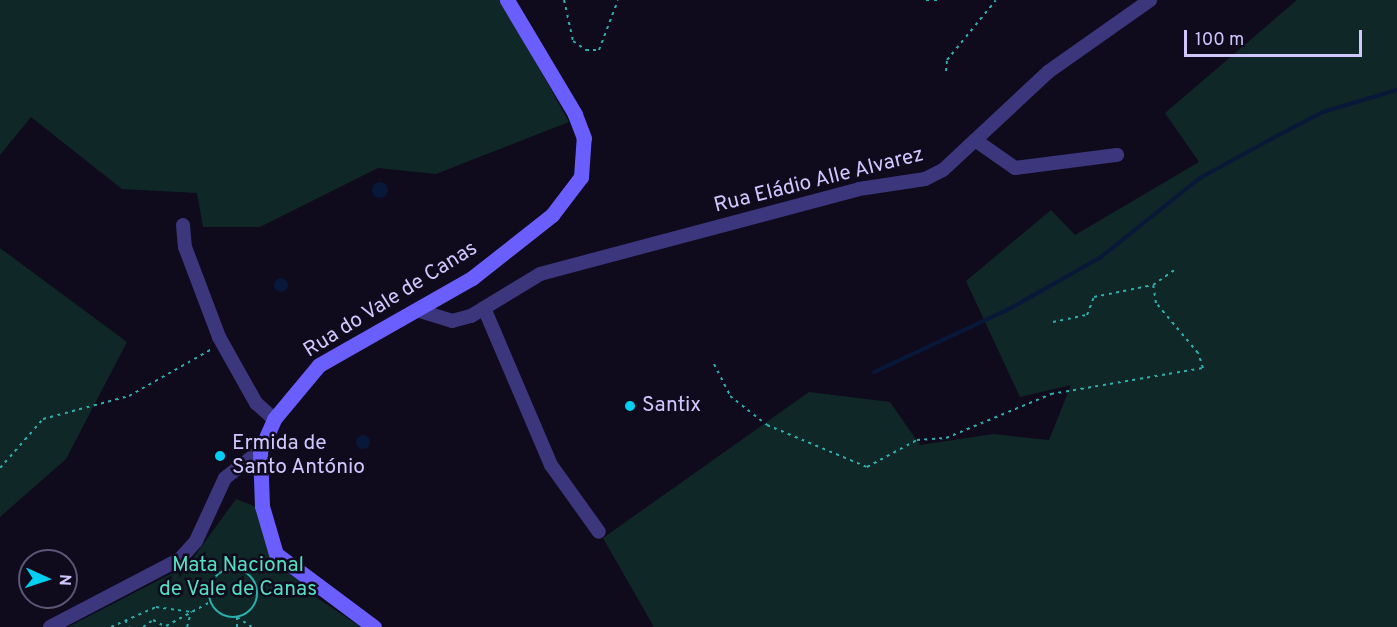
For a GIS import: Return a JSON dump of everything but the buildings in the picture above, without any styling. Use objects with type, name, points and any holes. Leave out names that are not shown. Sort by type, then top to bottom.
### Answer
[{"type":"street","name":"Rua do Vale de Canas","points":[[374,627],[276,554],[262,506],[260,452],[274,419],[319,365],[420,311],[552,215],[581,177],[584,138],[575,114],[507,0]]},
{"type":"street","name":"Rua Eládio Alle Alvarez","points":[[420,311],[452,321],[484,309],[540,274],[859,189],[925,179],[943,170],[1048,72],[1149,0]]},
{"type":"street","points":[[975,140],[1015,168],[1118,155]]},
{"type":"street","points":[[183,225],[188,255],[222,343],[256,403],[274,419]]},
{"type":"street","points":[[484,309],[551,465],[599,532]]},
{"type":"street","points":[[50,627],[180,559],[196,541],[225,478],[260,452]]},
{"type":"path","points":[[564,0],[573,41],[586,50],[599,50],[618,0]]},
{"type":"path","points":[[926,0],[937,0]]},
{"type":"path","points":[[946,71],[947,60],[996,0]]},
{"type":"path","points":[[1053,322],[1087,315],[1094,297],[1153,285],[1176,269]]},
{"type":"path","points":[[714,364],[730,396],[767,424],[867,467],[917,440],[946,438],[1051,394],[1203,368],[1198,353],[1156,303],[1153,285]]},
{"type":"path","points":[[0,468],[44,419],[129,396],[222,343]]},
{"type":"path","points":[[143,627],[153,620],[166,627],[210,602],[216,575],[230,568],[246,572],[257,585],[256,602],[237,617]]},
{"type":"path","points":[[210,602],[221,614],[237,617],[252,627]]},
{"type":"path","points":[[111,627],[156,607],[191,612]]},
{"type":"path","points":[[187,627],[191,612]]},
{"type":"path","points":[[237,617],[237,627]]},
{"type":"path","points":[[125,620],[129,627]]},
{"type":"green space","points":[[0,0],[501,0],[569,122],[436,174],[378,168],[260,227],[203,227],[197,193],[122,189],[31,117],[0,155]]},
{"type":"green space","points":[[1297,0],[1397,0],[1397,627],[654,627],[603,538],[809,392],[890,402],[920,445],[993,434],[1049,440],[1071,385],[1020,397],[966,281],[1051,210],[1075,235],[1199,162],[1165,113]]},
{"type":"green space","points":[[0,248],[127,342],[66,459],[0,517]]},
{"type":"green space","name":"Mata Nacional de Vale de Canas","points":[[236,499],[254,506],[305,590],[361,627],[68,627],[188,565]]},
{"type":"water","points":[[377,182],[383,182],[388,190],[386,196],[377,198],[372,193],[372,187]]},
{"type":"water","points":[[278,278],[284,278],[288,285],[284,292],[278,292],[274,288],[274,282]]},
{"type":"water","points":[[363,435],[368,437],[370,442],[368,447],[363,449],[358,447],[356,442],[358,437]]},
{"type":"waterway","points":[[874,372],[1011,308],[1101,257],[1200,178],[1273,138],[1323,112],[1397,90]]},
{"type":"place","name":"Santix","points":[[630,406]]},
{"type":"place","name":"Ermida de Santo António","points":[[220,456]]}]
